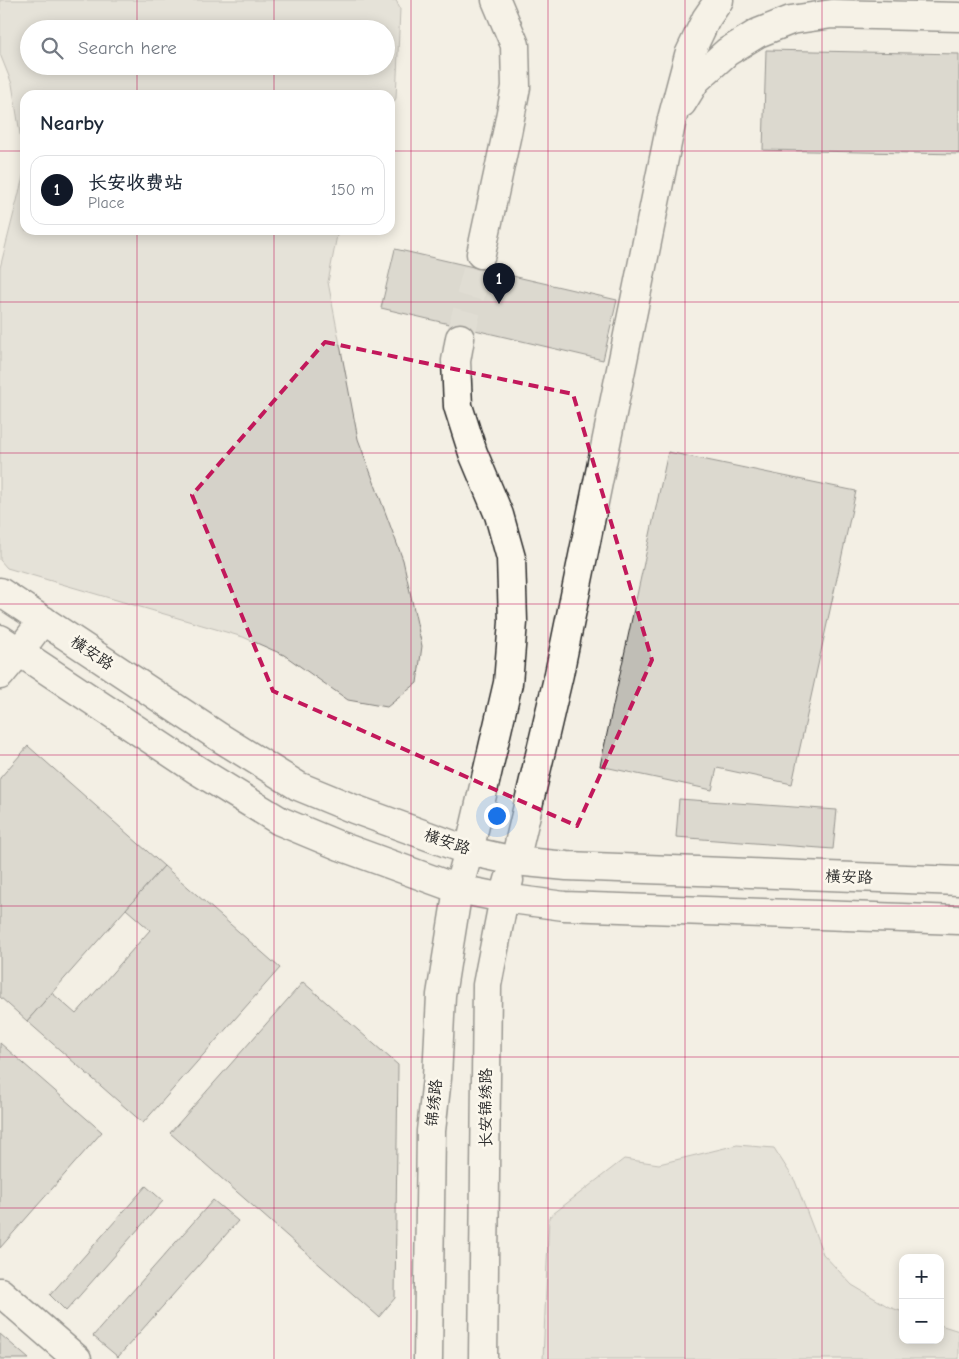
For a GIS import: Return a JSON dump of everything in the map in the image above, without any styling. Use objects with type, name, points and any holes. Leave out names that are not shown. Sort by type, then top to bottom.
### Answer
[{"type":"main road","points":[[480,254],[516,87],[515,45],[496,0]]},
{"type":"main road","name":"长安锦绣路","points":[[483,1359],[487,985],[504,898],[515,861],[559,674],[672,119],[689,54],[706,20],[719,0]]},
{"type":"main road","points":[[672,119],[696,80],[727,52],[758,33],[791,20],[832,14],[959,17]]},
{"type":"main road","name":"锦绣路","points":[[428,1359],[431,1131],[437,1078],[441,995],[458,889],[469,851],[508,684],[513,622],[511,558],[499,515],[473,454],[458,406],[456,361],[460,338]]},
{"type":"main road","name":"横安路","points":[[0,592],[219,737],[298,786],[354,809],[469,851],[515,861],[567,866],[959,880]]},
{"type":"main road","points":[[0,675],[10,646],[43,620]]},
{"type":"main road","points":[[10,646],[197,770],[280,822],[458,889],[504,898],[564,906],[959,920]]},
{"type":"main road","points":[[0,1292],[77,1359]]},
{"type":"highlighted area","points":[[325,342],[573,394],[652,660],[577,826],[273,691],[192,495]]},
{"type":"shaded area","points":[[0,0],[396,0],[400,9],[395,100],[395,90],[20,90],[20,134],[12,84],[0,54]]},
{"type":"shaded area","points":[[20,189],[20,235],[337,235],[328,282],[358,439],[403,560],[422,646],[417,683],[387,707],[348,700],[284,655],[243,637],[7,568],[0,560],[0,268]]},
{"type":"shaded area","points":[[737,1145],[774,1148],[795,1181],[823,1254],[852,1285],[889,1307],[899,1311],[899,1344],[944,1344],[944,1326],[959,1331],[959,1359],[543,1359],[549,1217],[624,1159],[659,1164]]},
{"type":"building","points":[[766,50],[959,54],[959,154],[763,150]]},
{"type":"building","points":[[395,249],[617,300],[603,360],[381,308]]},
{"type":"building","points":[[668,452],[856,491],[792,784],[717,768],[712,790],[600,766]]},
{"type":"building","points":[[28,746],[164,866],[27,1021],[0,997],[0,778]]},
{"type":"building","points":[[679,799],[837,810],[833,849],[676,837]]},
{"type":"building","points":[[164,866],[280,968],[143,1123],[27,1021],[52,993],[76,1014],[150,930],[126,909]]},
{"type":"building","points":[[303,982],[398,1065],[395,1298],[379,1317],[170,1133]]},
{"type":"building","points":[[0,1043],[102,1132],[0,1248]]},
{"type":"building","points":[[146,1186],[163,1201],[66,1311],[50,1295]]},
{"type":"building","points":[[213,1200],[238,1221],[118,1357],[93,1336]]},
{"type":"building","points":[[0,1334],[29,1359],[0,1359]]},
{"type":"tunnel","points":[[460,338],[481,254]]},
{"type":"place","name":"长安收费站","points":[[499,304]]}]
